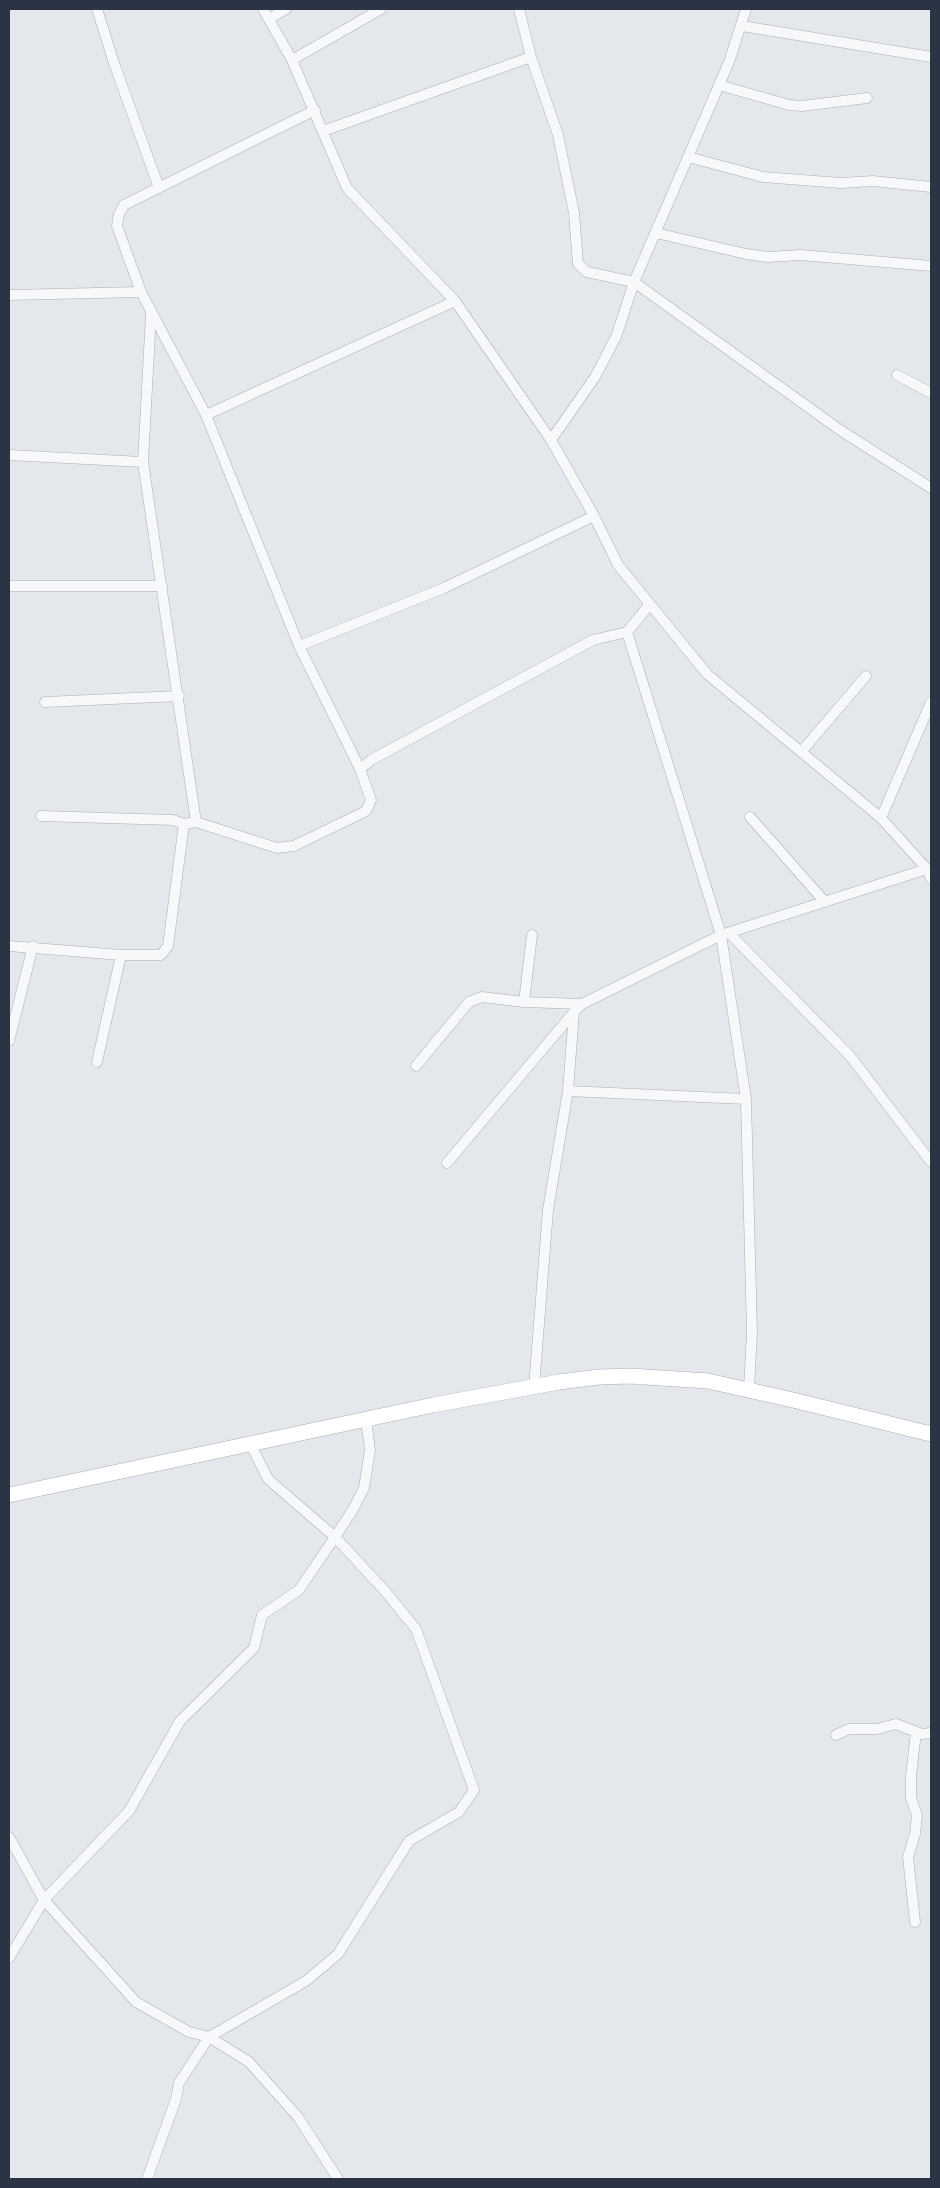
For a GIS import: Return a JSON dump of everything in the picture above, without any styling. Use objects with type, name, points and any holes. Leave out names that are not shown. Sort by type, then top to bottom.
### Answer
[{"type":"main road","points":[[9,1496],[534,1386],[599,1378],[630,1376],[708,1381],[931,1434]]},
{"type":"street","points":[[97,9],[114,63],[159,188]]},
{"type":"street","points":[[263,9],[292,60],[347,188],[455,301],[551,440],[594,516],[618,565],[707,674],[881,818],[929,874],[825,902],[725,934],[578,1008],[447,1163]]},
{"type":"street","points":[[269,19],[286,9]]},
{"type":"street","points":[[292,60],[381,9]]},
{"type":"street","points":[[519,9],[531,57],[558,135],[574,213],[578,264],[587,272],[634,282],[840,430],[931,488]]},
{"type":"street","points":[[551,440],[595,377],[616,337],[634,282],[719,85],[742,26],[746,9]]},
{"type":"street","points":[[742,26],[931,57]]},
{"type":"street","points":[[323,131],[531,57]]},
{"type":"street","points":[[719,85],[789,105],[802,106],[867,98]]},
{"type":"street","points":[[40,816],[173,820],[184,824],[196,822],[277,848],[294,846],[366,811],[371,800],[360,769],[299,646],[206,415],[141,292],[118,232],[117,220],[124,205],[314,110]]},
{"type":"street","points":[[688,157],[763,177],[841,183],[873,181],[931,187]]},
{"type":"street","points":[[656,233],[746,254],[768,257],[801,255],[931,266]]},
{"type":"street","points":[[9,294],[141,292]]},
{"type":"street","points":[[206,415],[455,301]]},
{"type":"street","points":[[151,314],[143,462],[179,696],[196,822]]},
{"type":"street","points":[[897,375],[931,393]]},
{"type":"street","points":[[9,455],[143,462]]},
{"type":"street","points":[[299,646],[444,588],[594,516]]},
{"type":"street","points":[[9,586],[162,586]]},
{"type":"street","points":[[360,769],[371,760],[593,640],[627,632],[650,604]]},
{"type":"street","points":[[627,632],[725,934],[746,1099],[752,1333],[750,1390]]},
{"type":"street","points":[[801,752],[866,676]]},
{"type":"street","points":[[45,702],[179,696]]},
{"type":"street","points":[[881,818],[931,702]]},
{"type":"street","points":[[750,817],[825,902]]},
{"type":"street","points":[[9,946],[33,946],[121,955],[161,955],[168,946],[184,824]]},
{"type":"street","points":[[725,934],[850,1056],[931,1162]]},
{"type":"street","points":[[524,1002],[532,935]]},
{"type":"street","points":[[9,1041],[33,946]]},
{"type":"street","points":[[97,1062],[121,955]]},
{"type":"street","points":[[416,1066],[469,1002],[482,997],[578,1008]]},
{"type":"street","points":[[534,1386],[548,1210],[568,1091],[578,1008]]},
{"type":"street","points":[[568,1091],[746,1099]]},
{"type":"street","points":[[9,1958],[44,1900],[129,1810],[180,1721],[254,1648],[262,1615],[299,1590],[335,1537],[364,1488],[370,1450],[366,1420]]},
{"type":"street","points":[[147,2179],[176,2099],[179,2083],[209,2037],[306,1981],[338,1954],[409,1841],[459,1812],[474,1790],[416,1629],[385,1591],[335,1537],[268,1479],[251,1444]]},
{"type":"street","points":[[836,1736],[849,1729],[877,1729],[896,1724],[922,1734],[931,1733]]},
{"type":"street","points":[[915,1922],[908,1857],[915,1834],[917,1815],[911,1798],[911,1776],[916,1732]]},
{"type":"street","points":[[9,1837],[44,1900],[136,2002],[189,2032],[209,2037],[250,2062],[298,2117],[338,2179]]}]
